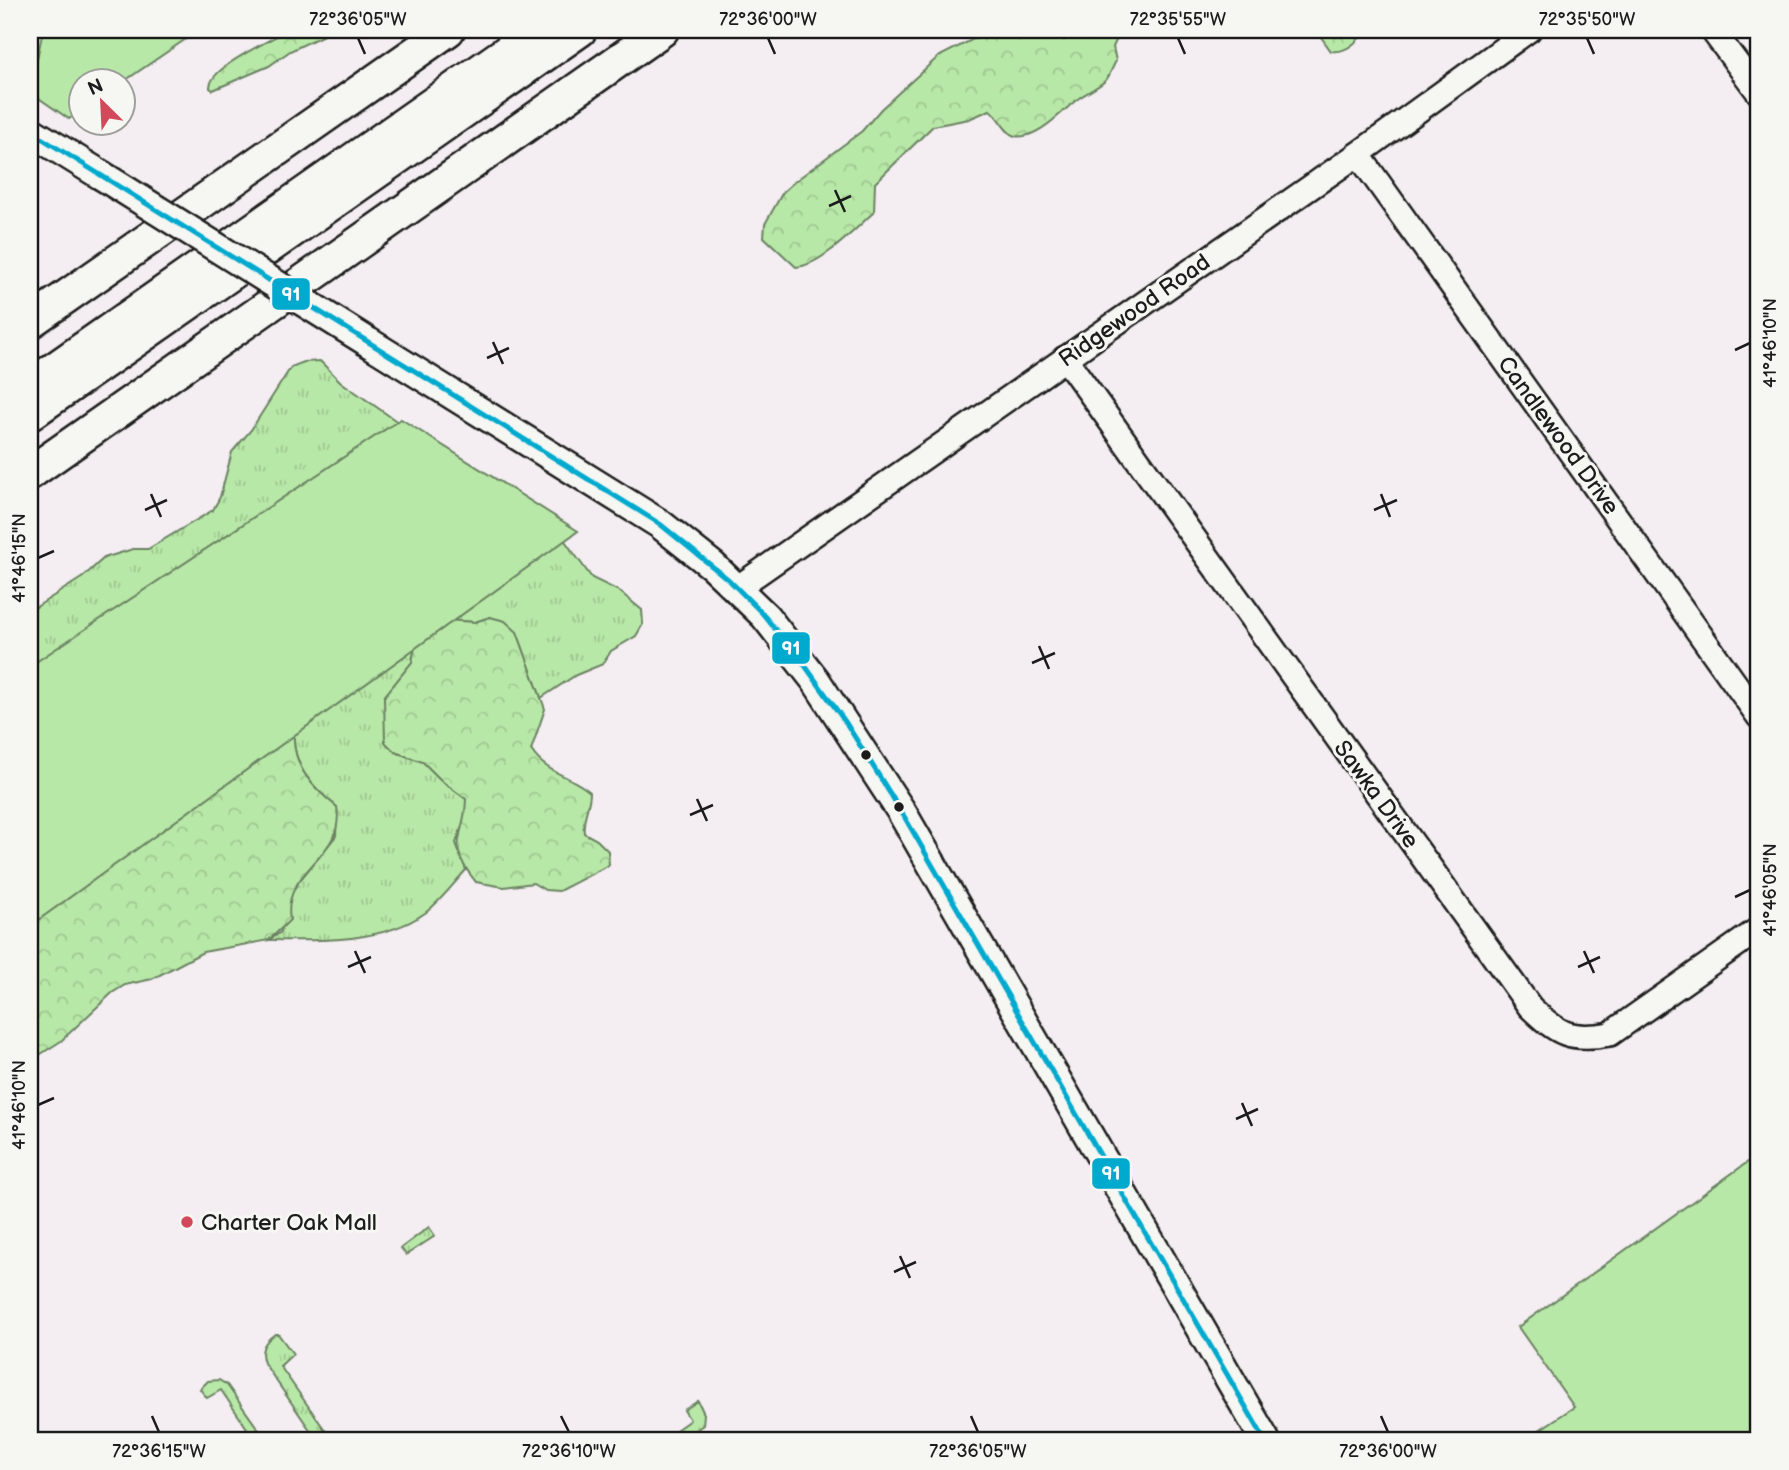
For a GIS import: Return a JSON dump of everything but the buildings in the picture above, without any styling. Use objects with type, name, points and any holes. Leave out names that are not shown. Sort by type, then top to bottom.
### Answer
[{"type":"highway","points":[[30,322],[447,30]]},
{"type":"highway","points":[[30,386],[538,30]]},
{"type":"highway","points":[[30,414],[580,30]]},
{"type":"highway","points":[[30,473],[662,30]]},
{"type":"main road","points":[[30,131],[660,524],[737,588],[765,616],[816,681],[880,778],[1265,1440]]},
{"type":"street","name":"Ridgewood Road","points":[[737,588],[1358,154],[1529,30]]},
{"type":"street","points":[[1712,30],[1759,93]]},
{"type":"street","name":"Candlewood Drive","points":[[1358,154],[1759,717]]},
{"type":"street","name":"Sawka Drive","points":[[1065,358],[1530,1007],[1557,1032],[1586,1038],[1609,1034],[1759,929]]},
{"type":"green space","points":[[43,30],[199,30],[136,73],[136,66],[66,66],[66,117],[30,92]]},
{"type":"green space","points":[[287,30],[334,30],[290,51],[269,66],[213,90],[210,88],[212,80],[229,64]]},
{"type":"green space","points":[[991,30],[1121,30],[1113,47],[1116,61],[1106,80],[1032,134],[1012,135],[990,110],[969,119],[933,126],[875,183],[874,212],[838,245],[816,260],[796,267],[764,237],[765,224],[783,192],[862,131],[881,109],[938,57]]},
{"type":"green space","points":[[1316,30],[1366,30],[1351,46],[1331,51]]},
{"type":"green space","points":[[320,361],[341,382],[554,532],[565,541],[592,578],[619,591],[642,610],[643,624],[636,636],[611,651],[603,664],[576,675],[541,698],[517,632],[490,617],[475,622],[445,620],[418,632],[412,662],[384,697],[395,752],[423,762],[443,782],[466,799],[466,815],[456,843],[466,870],[425,913],[390,930],[329,940],[269,940],[281,932],[291,891],[336,836],[337,807],[312,784],[300,766],[294,746],[294,734],[30,805],[30,611],[83,577],[104,558],[133,549],[148,549],[213,510],[220,497],[232,452],[251,430],[291,367],[304,362]]},
{"type":"green space","points":[[401,419],[578,531],[30,926],[30,666]]},
{"type":"green space","points":[[490,617],[505,621],[517,632],[545,709],[531,750],[551,769],[590,792],[584,833],[597,840],[608,851],[609,865],[559,891],[545,890],[533,883],[504,887],[476,882],[466,869],[459,849],[466,799],[443,782],[423,762],[395,752],[385,742],[384,697],[412,662],[418,632],[445,620],[475,622]]},
{"type":"green space","points":[[294,734],[294,746],[300,766],[312,784],[337,807],[337,824],[324,852],[295,888],[290,903],[290,920],[269,940],[203,952],[152,979],[125,985],[112,993],[61,1041],[30,1061],[30,805]]},
{"type":"green space","points":[[1759,1154],[1759,1440],[1524,1440],[1574,1407],[1518,1327]]},
{"type":"green space","points":[[429,1227],[435,1236],[406,1255],[401,1248]]},
{"type":"green space","points":[[278,1334],[293,1354],[280,1366],[332,1440],[317,1440],[264,1363],[264,1347]]},
{"type":"green space","points":[[219,1380],[227,1385],[266,1440],[255,1440],[221,1390],[207,1398],[200,1389],[208,1381]]},
{"type":"green space","points":[[698,1401],[704,1414],[703,1425],[682,1440],[676,1430],[690,1420],[684,1410]]},
{"type":"transit line","name":"91","points":[[30,131],[660,524],[729,580],[762,613],[806,667],[846,723],[901,811],[1265,1440]]},
{"type":"place","name":"Charter Oak Mall","points":[[187,1222]]}]
